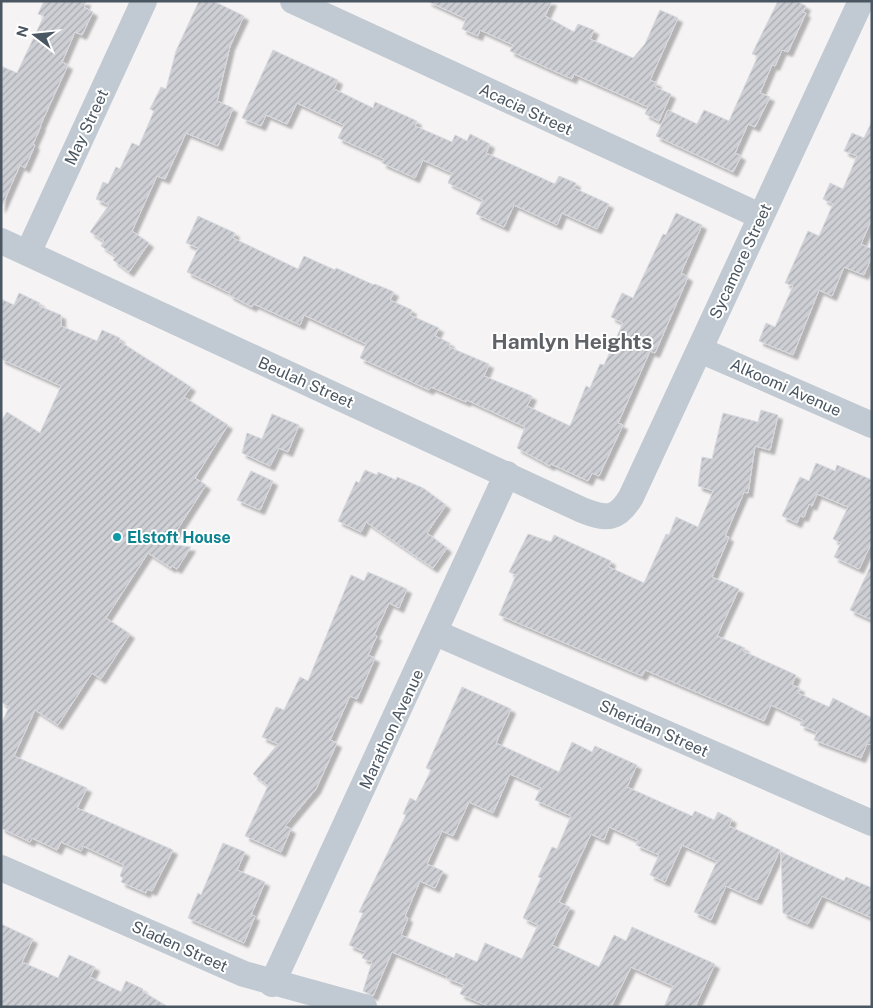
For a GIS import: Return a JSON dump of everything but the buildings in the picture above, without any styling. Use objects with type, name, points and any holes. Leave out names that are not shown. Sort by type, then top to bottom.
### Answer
[{"type":"street","name":"May Street","points":[[28,253],[144,1]]},
{"type":"street","name":"Acacia Street","points":[[293,1],[760,216]]},
{"type":"street","name":"Sycamore Street","points":[[612,516],[622,510],[631,496],[700,350],[760,216],[863,14]]},
{"type":"street","name":"Beulah Street","points":[[1,241],[582,510],[600,516],[612,516]]},
{"type":"street","name":"Alkoomi Avenue","points":[[700,350],[872,425]]},
{"type":"street","name":"Marathon Avenue","points":[[272,984],[436,633],[507,474]]},
{"type":"street","name":"Sheridan Street","points":[[436,633],[872,823]]},
{"type":"street","name":"Sladen Street","points":[[1,868],[244,974],[272,984],[364,1007]]},
{"type":"place","name":"Elstoft House","points":[[117,537]]},
{"type":"district","name":"Hamlyn Heights","points":[[572,342]]}]
